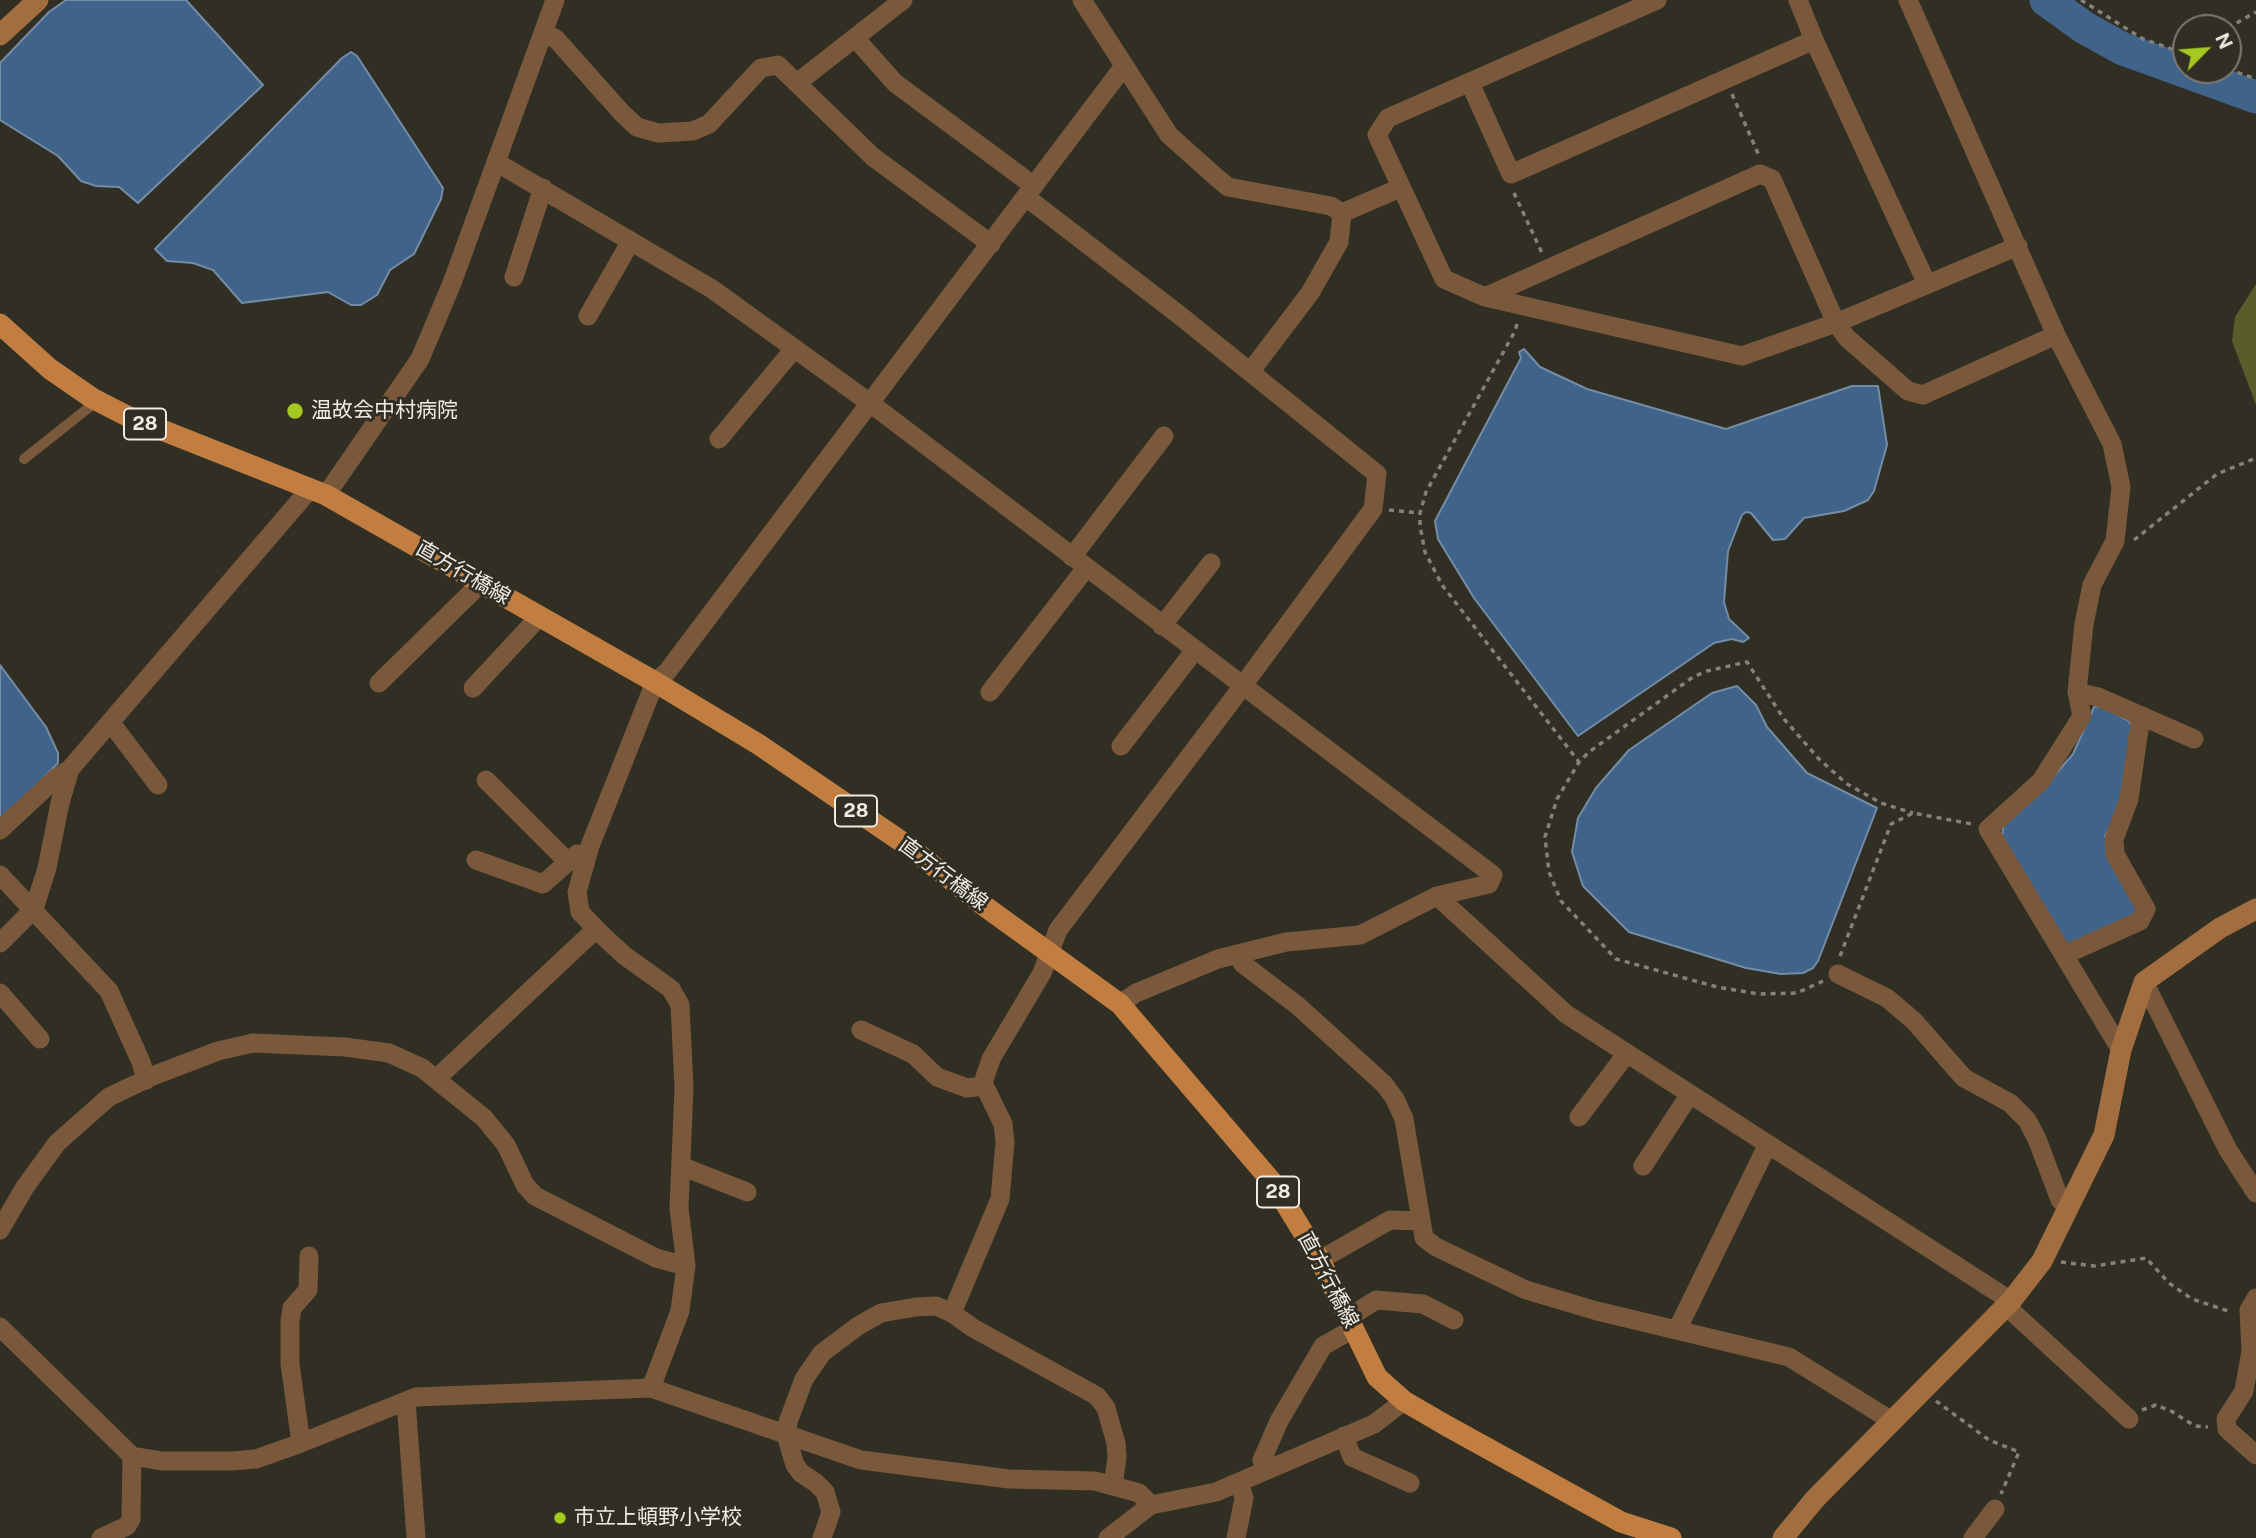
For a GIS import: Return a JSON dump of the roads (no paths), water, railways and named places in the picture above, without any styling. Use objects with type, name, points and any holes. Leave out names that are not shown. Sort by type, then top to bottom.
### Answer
[{"type":"main road","name":"直方行橋線","points":[[0,324],[50,369],[97,401],[129,417],[318,492],[655,682],[758,744],[908,846],[1120,1004],[1273,1184],[1320,1260],[1377,1377],[1404,1401],[1621,1522],[1671,1538]]},
{"type":"street","points":[[0,35],[38,0]]},
{"type":"street","points":[[0,830],[56,778],[70,769],[318,492],[420,359],[452,283],[555,0]]},
{"type":"street","points":[[797,83],[903,0]]},
{"type":"street","points":[[1082,0],[1169,135],[1228,187],[1331,206],[1342,213]]},
{"type":"street","points":[[1657,0],[1388,118],[1377,135],[1444,279],[1485,296],[1742,356],[1836,323],[2018,246]]},
{"type":"street","points":[[1798,0],[1927,284]]},
{"type":"street","points":[[1908,0],[2056,335],[2112,444],[2121,487],[2115,541],[2092,585],[2084,624],[2077,692],[2082,716],[2041,781],[1988,829],[2121,1050]]},
{"type":"street","points":[[543,33],[556,39],[637,127],[658,133],[693,131],[709,124],[761,68],[778,65],[873,157],[991,244]]},
{"type":"street","points":[[855,38],[895,83],[1377,474],[1373,509],[1058,930],[1042,972],[991,1059],[983,1083],[1003,1124],[1005,1142],[1000,1199],[952,1313]]},
{"type":"street","points":[[1469,83],[1511,174],[1814,40]]},
{"type":"street","points":[[651,1388],[680,1311],[686,1266],[679,1208],[684,1088],[680,1005],[671,989],[625,956],[580,912],[577,892],[587,855],[655,682],[667,672],[1124,66]]},
{"type":"street","points":[[496,162],[712,289],[870,404],[1493,875],[1489,884],[1437,896],[1360,934],[1286,942],[1218,958],[1136,993],[1120,1004]]},
{"type":"street","points":[[1485,296],[1760,174],[1772,179],[1836,323],[1847,338],[1908,391],[1923,395],[2056,335]]},
{"type":"street","points":[[514,277],[543,188]]},
{"type":"street","points":[[1342,213],[1401,188]]},
{"type":"street","points":[[1250,372],[1310,293],[1339,242],[1342,213]]},
{"type":"street","points":[[588,316],[631,241]]},
{"type":"street","points":[[719,439],[794,349]]},
{"type":"street","points":[[990,692],[1164,436]]},
{"type":"street","points":[[1162,626],[1211,563]]},
{"type":"street","points":[[379,683],[481,583]]},
{"type":"street","points":[[473,688],[538,617]]},
{"type":"street","points":[[1121,746],[1195,650]]},
{"type":"street","points":[[2077,692],[2098,697],[2193,739]]},
{"type":"street","points":[[2064,955],[2140,921],[2146,909],[2115,854],[2114,839],[2129,799],[2141,716]]},
{"type":"street","points":[[111,723],[158,785]]},
{"type":"street","points":[[0,943],[34,909],[47,868],[70,769]]},
{"type":"street","points":[[486,780],[568,862]]},
{"type":"street","points":[[476,860],[543,884],[577,854],[587,855]]},
{"type":"street","points":[[0,876],[109,991],[141,1062],[146,1080]]},
{"type":"street","points":[[1437,896],[1566,1014],[2009,1303],[2129,1419]]},
{"type":"street","points":[[1783,1538],[1815,1499],[2009,1303],[2042,1261],[2104,1135],[2121,1050],[2144,982],[2220,928],[2256,909]]},
{"type":"street","points":[[436,1079],[596,929]]},
{"type":"street","points":[[1237,954],[1242,964],[1298,1006],[1384,1084],[1395,1100],[1404,1118],[1424,1237],[1436,1247],[1526,1290],[1597,1311],[1788,1357],[1892,1421]]},
{"type":"street","points":[[1838,974],[1887,998],[1914,1021],[1964,1078],[2010,1103],[2027,1120],[2060,1200],[2068,1207]]},
{"type":"street","points":[[2144,982],[2228,1150],[2256,1193]]},
{"type":"street","points":[[0,993],[40,1039]]},
{"type":"street","points":[[862,1030],[913,1054],[937,1077],[967,1088],[984,1086]]},
{"type":"street","points":[[0,1230],[25,1187],[57,1143],[110,1097],[218,1051],[253,1043],[345,1047],[389,1053],[422,1068],[484,1118],[506,1145],[525,1185],[535,1196],[656,1258],[686,1266]]},
{"type":"street","points":[[1578,1117],[1627,1053]]},
{"type":"street","points":[[1643,1166],[1690,1094]]},
{"type":"street","points":[[1677,1329],[1768,1144]]},
{"type":"street","points":[[681,1166],[747,1192]]},
{"type":"street","points":[[1320,1260],[1390,1220],[1421,1221]]},
{"type":"street","points":[[301,1443],[290,1364],[290,1321],[292,1308],[308,1290],[309,1256]]},
{"type":"street","points":[[1267,1470],[1262,1460],[1279,1421],[1323,1346],[1376,1300],[1423,1304],[1454,1320]]},
{"type":"street","points":[[822,1538],[831,1512],[825,1492],[795,1465],[786,1435],[788,1422],[804,1379],[822,1353],[858,1326],[881,1313],[936,1306],[1097,1396],[1106,1408],[1116,1443],[1113,1486]]},
{"type":"street","points":[[2253,1306],[2251,1351],[2244,1391],[2226,1423],[2227,1429],[2256,1455]]},
{"type":"street","points":[[0,1327],[132,1455],[162,1461],[256,1459],[416,1397],[651,1388],[861,1460],[1009,1479],[1095,1481],[1139,1493],[1151,1505]]},
{"type":"street","points":[[406,1401],[416,1538]]},
{"type":"street","points":[[1108,1538],[1151,1505],[1216,1492],[1374,1424],[1404,1401]]},
{"type":"street","points":[[1344,1436],[1352,1457],[1410,1483]]},
{"type":"street","points":[[100,1538],[127,1526],[131,1519],[132,1455]]},
{"type":"street","points":[[1236,1538],[1244,1498],[1239,1482]]},
{"type":"street","points":[[1972,1538],[1995,1509]]},
{"type":"lane","points":[[24,458],[97,401]]},
{"type":"water","points":[[66,0],[186,0],[263,85],[138,203],[119,187],[96,186],[81,181],[58,156],[0,120],[0,63],[49,12]]},
{"type":"water","points":[[351,52],[357,56],[443,188],[441,199],[414,254],[390,270],[377,295],[361,305],[351,305],[328,292],[242,303],[213,270],[193,263],[167,261],[155,249],[342,58]]},
{"type":"water","points":[[1524,349],[1540,367],[1587,389],[1726,429],[1852,386],[1878,386],[1887,445],[1874,491],[1868,500],[1844,511],[1804,518],[1785,539],[1773,540],[1751,513],[1742,515],[1728,551],[1724,602],[1729,619],[1749,638],[1743,642],[1732,639],[1714,643],[1578,736],[1474,598],[1438,539],[1435,521],[1521,358],[1519,352]]},
{"type":"water","points":[[0,665],[46,727],[58,753],[58,763],[0,822]]},
{"type":"water","points":[[1737,686],[1756,705],[1767,727],[1807,773],[1877,808],[1818,961],[1813,968],[1803,973],[1781,974],[1746,968],[1629,932],[1583,886],[1572,852],[1578,818],[1596,788],[1629,750],[1712,693]]},
{"type":"water","points":[[2101,706],[2129,721],[2134,732],[2123,803],[2105,836],[2139,909],[2134,917],[2067,947],[2001,840],[2004,824],[2048,783],[2073,754],[2094,707]]},
{"type":"waterway","points":[[2046,0],[2085,28],[2123,49],[2256,97]]},
{"type":"place","name":"温故会中村病院","points":[[295,411]]},
{"type":"place","name":"市立上頓野小学校","points":[[560,1518]]}]
